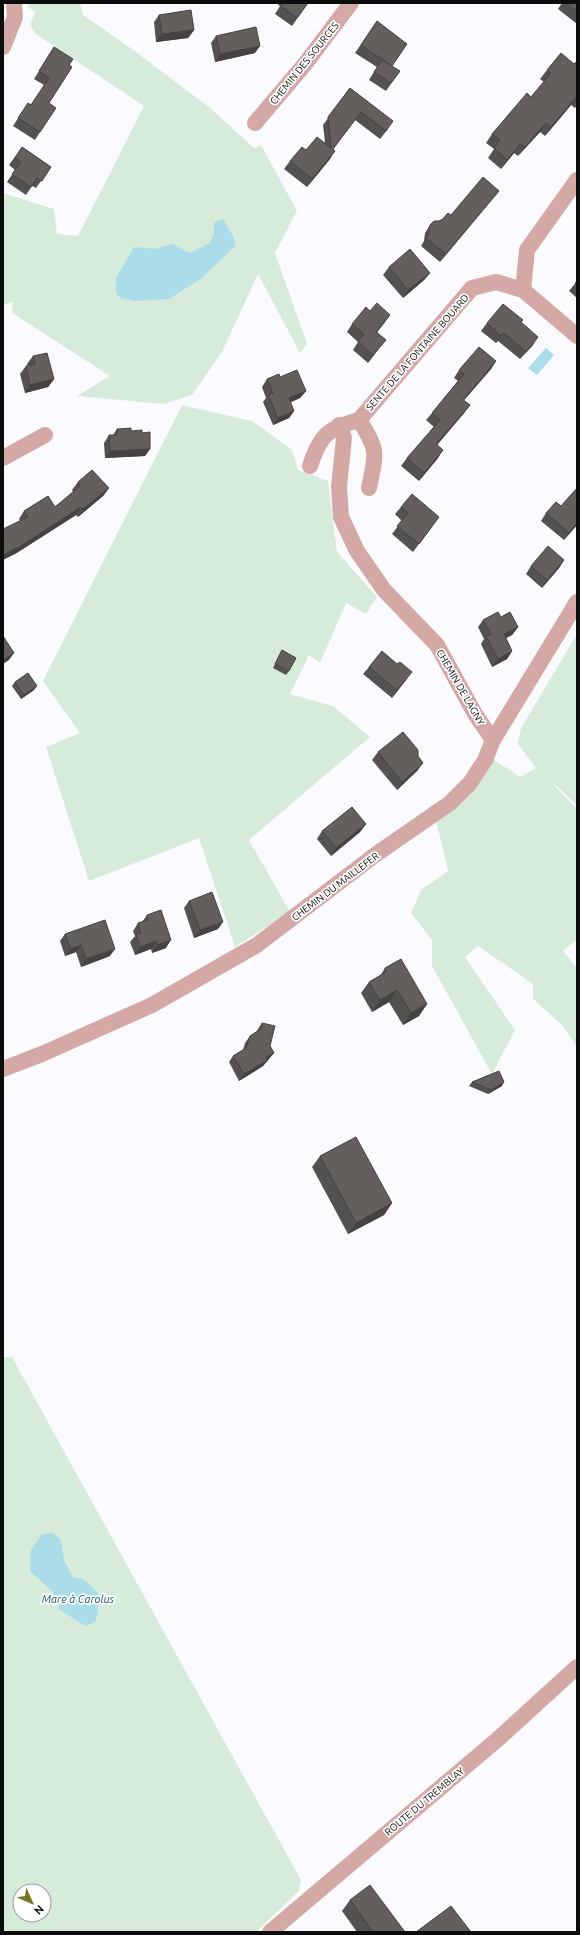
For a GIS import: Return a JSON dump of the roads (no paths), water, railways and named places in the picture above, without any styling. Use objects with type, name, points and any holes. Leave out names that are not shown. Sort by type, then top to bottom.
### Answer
[{"type":"street","points":[[3,47],[15,17],[14,3]]},
{"type":"street","name":"CHEMIN DES SOURCES","points":[[255,123],[305,64],[351,3]]},
{"type":"street","points":[[523,290],[528,250],[577,180]]},
{"type":"street","name":"SENTE DE LA FONTAINE BOUARD","points":[[310,466],[323,437],[339,425],[359,420],[472,288],[496,282],[523,290],[577,336]]},
{"type":"street","name":"SENTE DE LA FONTAINE BOUARD","points":[[359,420],[372,438],[376,456],[369,488]]},
{"type":"street","name":"CHEMIN DE LAGNY","points":[[339,425],[344,438],[339,487],[341,517],[357,551],[384,590],[437,645],[475,714],[493,740]]},
{"type":"street","points":[[3,458],[45,435]]},
{"type":"street","name":"CHEMIN DU MAILLEFER","points":[[3,1069],[42,1054],[152,1005],[257,945],[375,855],[450,803],[470,783],[485,760],[493,740],[577,602]]},
{"type":"street","name":"ROUTE DU TREMBLAY","points":[[270,1932],[498,1739],[577,1667]]},
{"type":"water","points":[[223,219],[234,237],[235,246],[202,278],[169,299],[135,301],[120,298],[116,293],[116,278],[134,247],[156,249],[172,244],[190,253],[210,243],[214,233],[214,223]]},
{"type":"water","points":[[546,348],[554,355],[537,375],[528,368]]},
{"type":"water","name":"Mare à Carolus","points":[[53,1533],[61,1540],[64,1560],[73,1577],[83,1579],[98,1593],[98,1613],[95,1622],[85,1626],[60,1610],[52,1591],[30,1571],[31,1550],[42,1534]]}]
